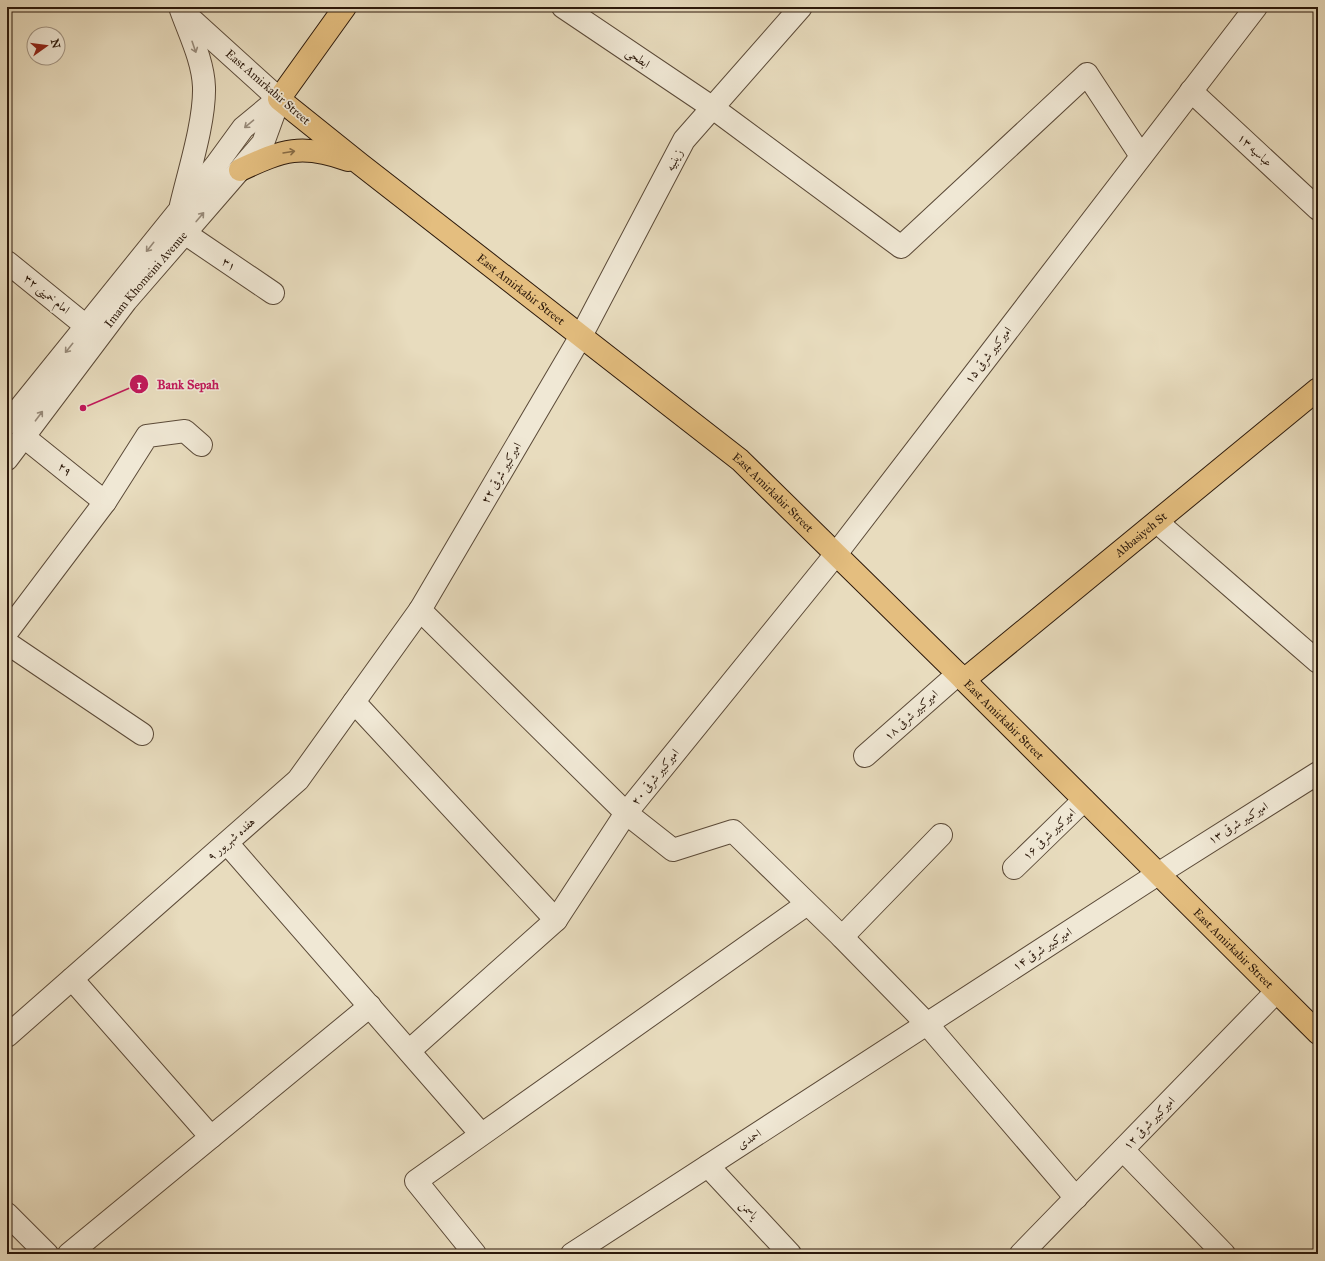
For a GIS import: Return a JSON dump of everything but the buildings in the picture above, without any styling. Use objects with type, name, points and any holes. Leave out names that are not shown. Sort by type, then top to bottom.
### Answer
[{"type":"main road","name":"Imam Khomeini Avenue","points":[[279,98],[344,7]]},
{"type":"main road","name":"East Amirkabir Street","points":[[279,98],[360,164],[740,460],[961,677],[1318,1034]]},
{"type":"main road","points":[[240,170],[276,154],[307,150],[325,152],[360,164]]},
{"type":"main road","name":"Abbasiyeh St","points":[[961,677],[1156,522],[1318,389]]},
{"type":"street","name":"ابطحی","points":[[564,7],[713,108],[901,247],[1087,74],[1141,156]]},
{"type":"street","name":"زینبیه","points":[[581,336],[684,140],[800,7]]},
{"type":"street","name":"امیرکبیر شرقی ۱۵","points":[[836,554],[1256,7]]},
{"type":"street","name":"East Amirkabir Street","points":[[179,9],[279,98]]},
{"type":"street","points":[[179,9],[200,62],[204,93],[204,107],[180,210]]},
{"type":"street","name":"عباسیه ۱۳","points":[[1191,91],[1318,209]]},
{"type":"street","name":"Imam Khomeini Avenue","points":[[13,420],[126,301],[186,234],[263,143],[279,98]]},
{"type":"street","name":"Imam Khomeini Avenue","points":[[7,459],[13,420],[86,326],[180,210],[243,128],[279,98]]},
{"type":"street","name":"۳۱","points":[[186,234],[272,293]]},
{"type":"street","name":"امام خمینی ۳۲","points":[[7,262],[86,326]]},
{"type":"street","name":"امیرکبیر شرقی ۲۲","points":[[420,610],[581,336]]},
{"type":"street","name":"۲۹","points":[[13,420],[105,502]]},
{"type":"street","points":[[7,632],[105,502],[148,436],[185,430],[201,445]]},
{"type":"street","points":[[1156,522],[1318,662]]},
{"type":"street","name":"امیرکبیر شرقی ۲۰","points":[[420,610],[626,813],[836,554]]},
{"type":"street","name":"هفده شهریور ۹","points":[[7,1036],[298,780],[420,610]]},
{"type":"street","points":[[7,643],[142,734]]},
{"type":"street","name":"امیرکبیر شرقی ۱۸","points":[[865,756],[961,677]]},
{"type":"street","points":[[354,702],[556,920]]},
{"type":"street","name":"امیرکبیر شرقی ۱۳","points":[[1158,874],[1318,773]]},
{"type":"street","name":"امیرکبیر شرقی ۱۶","points":[[1014,868],[1084,800]]},
{"type":"street","points":[[409,1051],[556,920],[626,813],[673,850],[733,831],[842,937],[926,1024],[1076,1198]]},
{"type":"street","points":[[842,937],[942,835]]},
{"type":"street","points":[[227,843],[481,1134]]},
{"type":"street","name":"امیرکبیر شرقی ۱۴","points":[[926,1024],[1158,874]]},
{"type":"street","points":[[475,1254],[416,1181],[807,904]]},
{"type":"street","points":[[72,979],[211,1137]]},
{"type":"street","name":"امیرکبیر شرقی ۱۲","points":[[1021,1254],[1276,992]]},
{"type":"street","points":[[68,1254],[370,1006]]},
{"type":"street","name":"احمدی","points":[[572,1254],[926,1024]]},
{"type":"street","points":[[1123,1150],[1224,1254]]},
{"type":"street","name":"یاسمن","points":[[708,1166],[790,1254]]},
{"type":"street","points":[[7,1214],[46,1254]]},
{"type":"place","name":"Bank Sepah","points":[[83,408]]}]
